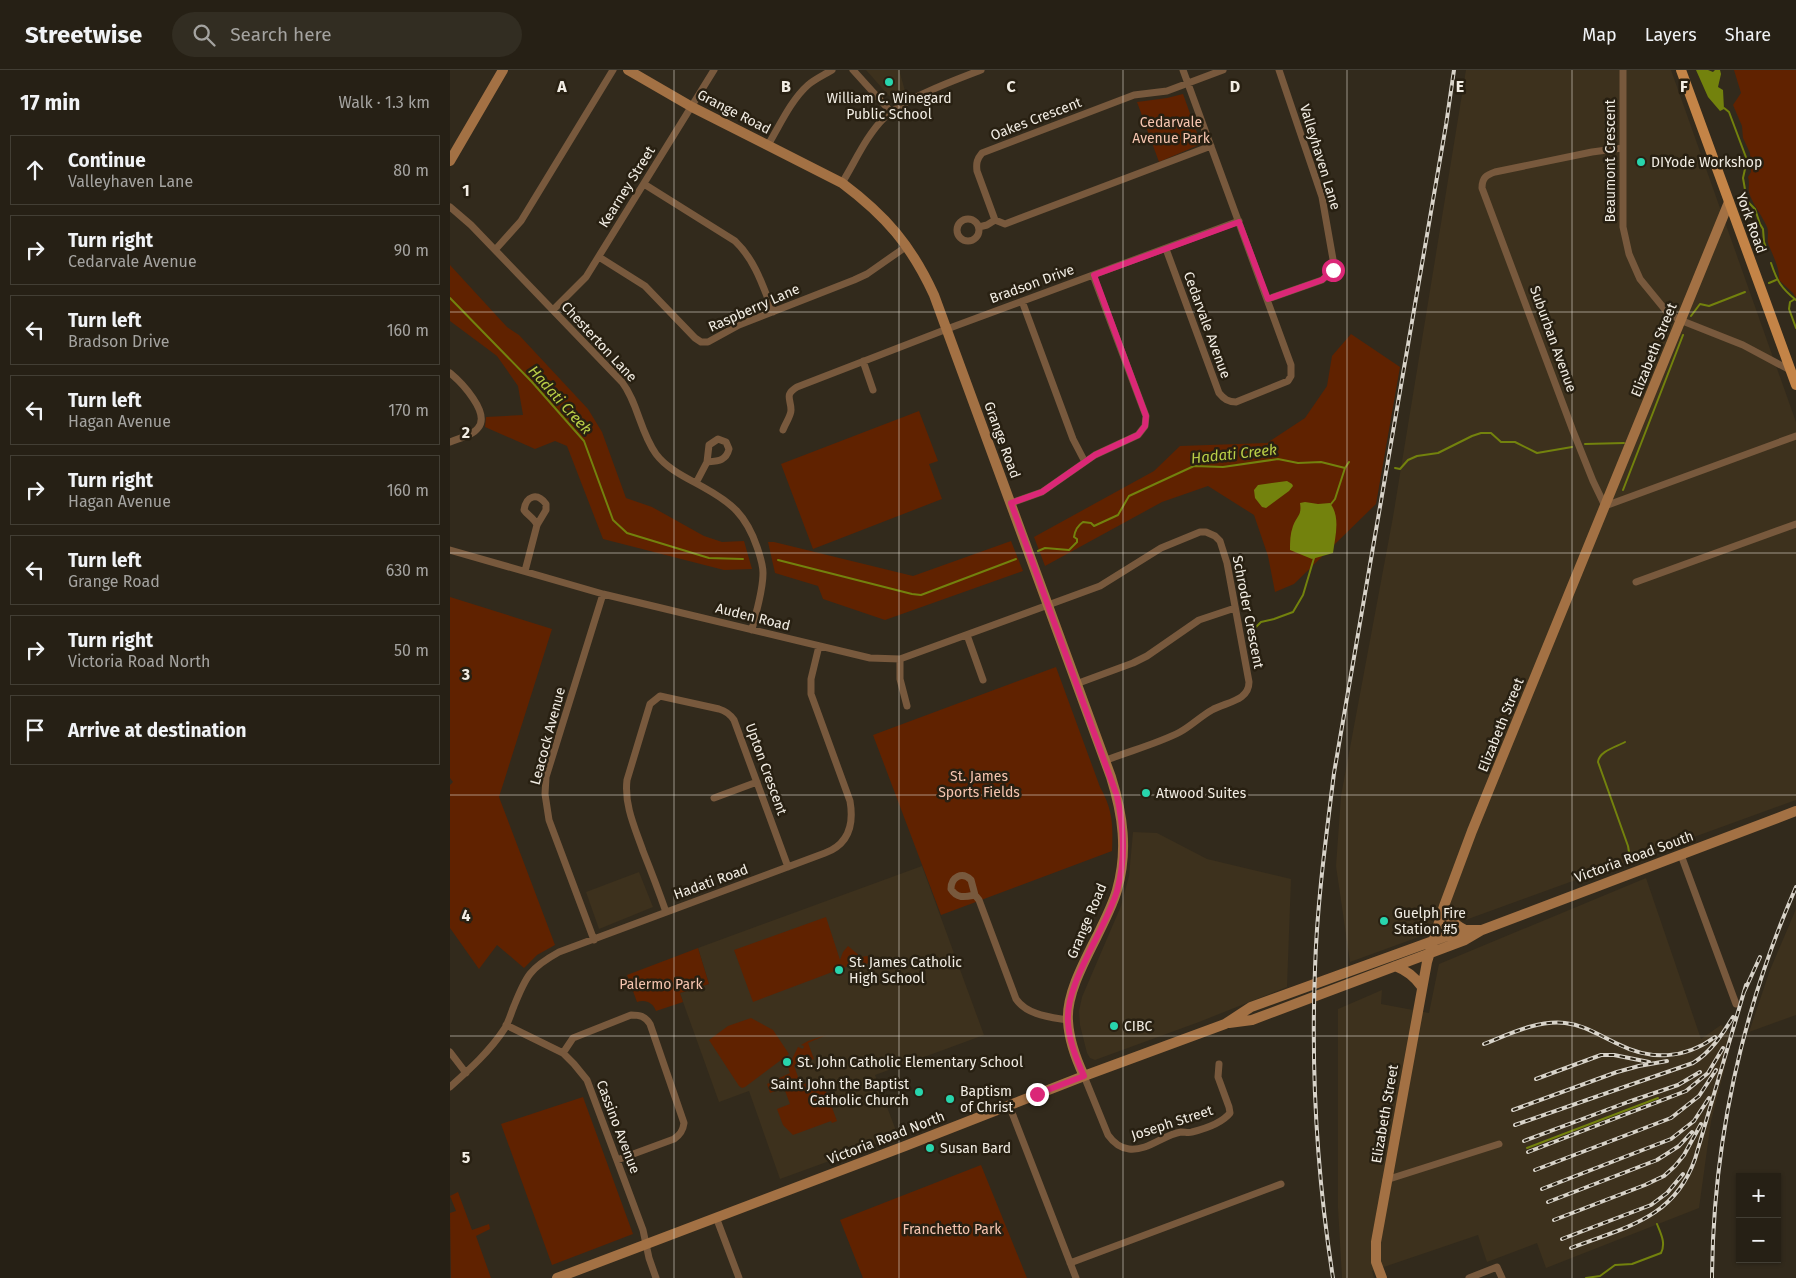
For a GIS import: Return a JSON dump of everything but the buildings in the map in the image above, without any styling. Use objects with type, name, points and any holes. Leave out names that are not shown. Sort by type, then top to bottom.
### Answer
[{"type":"main road","points":[[450,160],[503,70]]},
{"type":"main road","name":"Grange Road","points":[[628,70],[692,107],[842,183],[881,215],[907,246],[923,271],[947,329],[1048,605],[1117,796],[1123,823],[1124,848],[1117,890],[1110,911],[1075,983],[1067,1020],[1070,1039],[1084,1076]]},
{"type":"main road","name":"York Road","points":[[1681,70],[1796,386]]},
{"type":"main road","name":"Elizabeth Street","points":[[1382,1278],[1376,1262],[1376,1242],[1386,1180],[1422,986],[1429,953],[1444,906],[1473,827],[1728,202]]},
{"type":"main road","name":"Victoria Road South","points":[[1311,998],[1465,940],[1482,930],[1796,811]]},
{"type":"main road","points":[[1444,906],[1453,923],[1465,930]]},
{"type":"main road","name":"Victoria Road South","points":[[1311,986],[1465,930],[1482,930]]},
{"type":"main road","points":[[1395,966],[1407,970],[1422,986]]},
{"type":"main road","name":"Victoria Road North","points":[[1225,1024],[1251,1007],[1311,986]]},
{"type":"main road","name":"Victoria Road North","points":[[557,1278],[1084,1076],[1225,1024],[1252,1020],[1311,998]]},
{"type":"street","points":[[495,250],[521,220],[613,70]]},
{"type":"street","name":"Kearney Street","points":[[553,310],[581,284],[714,70]]},
{"type":"street","points":[[768,145],[804,89],[814,80],[832,70]]},
{"type":"street","points":[[853,70],[891,112]]},
{"type":"street","points":[[842,183],[877,126],[891,112],[936,88],[981,70]]},
{"type":"street","name":"Cedarvale Avenue","points":[[1166,249],[1219,393],[1224,399],[1236,402],[1288,381],[1291,376],[1291,365],[1183,70]]},
{"type":"street","points":[[1188,84],[1223,70]]},
{"type":"street","name":"Valleyhaven Lane","points":[[1268,299],[1322,280],[1333,270],[1334,265],[1322,197],[1279,70]]},
{"type":"street","name":"Beaumont Crescent","points":[[1623,70],[1622,217],[1629,254],[1640,279],[1667,312],[1680,320],[1743,345],[1790,370]]},
{"type":"street","name":"Oakes Crescent","points":[[995,220],[977,171],[976,164],[982,154],[1134,95],[1167,91],[1188,84]]},
{"type":"street","points":[[978,227],[995,220],[1005,224],[1011,222],[1211,146]]},
{"type":"street","name":"Suburban Avenue","points":[[1605,506],[1573,431],[1482,188],[1487,175],[1495,172],[1592,152],[1622,148]]},
{"type":"street","points":[[644,184],[735,241],[744,249],[753,262],[773,312]]},
{"type":"street","name":"Chesterton Lane","points":[[450,207],[465,218],[628,390],[647,438],[656,454],[666,465],[721,497],[742,516],[761,558],[763,573],[762,588],[752,630]]},
{"type":"street","name":"Bradson Drive","points":[[783,430],[791,410],[789,401],[792,390],[947,329],[1239,222]]},
{"type":"street","name":"Raspberry Lane","points":[[599,257],[645,286],[694,338],[701,342],[708,342],[739,325],[867,274],[907,246]]},
{"type":"street","points":[[1011,503],[1042,492],[1104,450],[1138,435],[1147,421],[1094,275]]},
{"type":"street","points":[[1022,301],[1073,440],[1085,462]]},
{"type":"street","points":[[863,361],[873,390]]},
{"type":"street","points":[[450,373],[466,388],[482,417],[481,425],[477,430],[450,442]]},
{"type":"street","points":[[1605,506],[1796,436]]},
{"type":"street","points":[[696,483],[707,462]]},
{"type":"street","points":[[1636,582],[1796,524]]},
{"type":"street","points":[[525,571],[536,525]]},
{"type":"street","name":"Schroder Crescent","points":[[1048,605],[1100,586],[1161,548],[1200,532],[1206,532],[1215,536],[1220,541],[1227,563],[1249,682],[1246,693],[1240,698],[1211,710],[1181,731],[1104,761]]},
{"type":"street","name":"Auden Road","points":[[450,550],[603,594],[870,658],[900,659],[1048,605]]},
{"type":"street","name":"Leacock Avenue","points":[[594,940],[549,820],[545,794],[546,777],[603,594]]},
{"type":"street","points":[[1076,684],[1133,663],[1199,620],[1236,608]]},
{"type":"street","points":[[967,635],[983,680]]},
{"type":"street","name":"Hadati Road","points":[[450,1087],[488,1051],[506,1025],[521,988],[540,963],[559,952],[830,852],[840,845],[847,836],[851,826],[852,814],[850,801],[811,694],[811,679],[819,646]]},
{"type":"street","points":[[900,659],[900,679],[907,706]]},
{"type":"street","name":"Upton Crescent","points":[[666,912],[631,818],[626,789],[650,704],[660,696],[719,709],[731,715],[788,867]]},
{"type":"street","points":[[714,798],[757,782]]},
{"type":"street","points":[[1681,855],[1736,1004]]},
{"type":"street","points":[[976,895],[1016,999],[1024,1008],[1044,1016],[1067,1020]]},
{"type":"street","points":[[563,1053],[573,1038],[631,1015],[641,1016],[650,1024],[684,1123],[684,1129],[674,1139],[617,1160]]},
{"type":"street","name":"Cassino Avenue","points":[[506,1025],[563,1053],[587,1080],[643,1230],[648,1258],[656,1278]]},
{"type":"street","points":[[450,1052],[466,1073]]},
{"type":"street","name":"Joseph Street","points":[[1084,1076],[1108,1135],[1121,1148],[1131,1150],[1141,1148],[1181,1132],[1191,1133],[1225,1119],[1230,1113],[1230,1106],[1218,1077],[1219,1064]]},
{"type":"street","points":[[1009,1105],[1076,1278]]},
{"type":"street","points":[[1386,1180],[1499,1144]]},
{"type":"street","points":[[1070,1263],[1281,1184]]},
{"type":"street","points":[[716,1217],[739,1278]]},
{"type":"street","points":[[1469,1278],[1497,1267],[1502,1278]]},
{"type":"shaded area","name":"William C. Winegard Public School","points":[[866,70],[899,70],[905,91],[889,96]]},
{"type":"shaded area","points":[[1466,70],[1671,70],[1796,422],[1796,800],[1350,962],[1336,866],[1341,796],[1393,517]]},
{"type":"shaded area","points":[[1696,70],[1713,72],[1720,70],[1718,87],[1723,90],[1724,109],[1720,111],[1708,97]]},
{"type":"shaded area","points":[[1287,481],[1293,486],[1266,508],[1262,507],[1255,498],[1254,490],[1258,485]]},
{"type":"shaded area","points":[[1300,503],[1330,503],[1336,521],[1333,553],[1312,559],[1290,550],[1291,532],[1300,513]]},
{"type":"shaded area","points":[[1133,832],[1157,833],[1207,859],[1291,879],[1287,987],[1095,1060],[1090,1058],[1087,1053],[1080,1025],[1079,1011],[1082,997],[1121,906],[1129,876]]},
{"type":"shaded area","points":[[922,866],[984,1035],[875,1075],[898,1136],[780,1179],[749,1091],[719,1102],[683,1002],[680,993],[709,984],[698,948]]},
{"type":"shaded area","points":[[639,872],[653,907],[599,929],[586,892]]},
{"type":"shaded area","points":[[1646,878],[1701,1039],[1721,1025],[1733,1036],[1711,1121],[1699,1208],[1546,1268],[1537,1243],[1487,1262],[1478,1235],[1372,1271],[1374,1278],[1342,1278],[1338,1208],[1338,1009],[1382,990],[1381,1004],[1429,1013],[1439,964]]},
{"type":"shaded area","points":[[1796,909],[1796,1015],[1749,1032],[1770,970]]},
{"type":"green space","points":[[1734,70],[1796,70],[1796,298],[1779,280],[1777,266],[1768,243],[1767,227],[1749,192],[1750,153],[1743,138],[1742,126],[1733,105],[1741,93]]},
{"type":"green space","name":"Cedarvale Avenue Park","points":[[1183,94],[1201,144],[1159,162],[1137,102]]},
{"type":"green space","points":[[450,265],[507,327],[519,335],[588,409],[602,432],[626,498],[652,507],[704,536],[722,542],[744,541],[752,569],[724,570],[603,539],[567,446],[555,441],[535,449],[485,427],[486,417],[523,415],[518,386],[497,356],[450,321]]},
{"type":"green space","points":[[1351,334],[1400,367],[1376,504],[1294,584],[1275,592],[1268,556],[1254,515],[1208,486],[1162,502],[1045,566],[1034,537],[1154,471],[1180,446],[1267,443],[1305,418],[1327,386],[1332,356]]},
{"type":"green space","points":[[919,411],[938,461],[929,464],[942,499],[813,549],[781,464]]},
{"type":"green space","points":[[1011,541],[1023,571],[885,620],[823,599],[818,586],[775,573],[768,542],[913,576]]},
{"type":"green space","points":[[450,597],[552,629],[499,797],[555,945],[537,955],[524,968],[497,945],[479,969],[450,928],[450,785],[453,782],[450,778]]},
{"type":"green space","name":"St. James Sports Fields","points":[[1056,667],[1100,787],[1108,803],[1112,825],[1112,851],[941,915],[873,735]]},
{"type":"green space","points":[[826,917],[840,960],[848,946],[861,957],[867,956],[870,958],[869,962],[867,964],[860,962],[753,1002],[734,950]]},
{"type":"green space","name":"Palermo Park","points":[[698,948],[709,984],[680,993],[683,1002],[656,1011],[649,1002],[637,1002],[627,975]]},
{"type":"green space","points":[[751,1018],[773,1030],[789,1054],[742,1088],[709,1040],[728,1026]]},
{"type":"green space","points":[[826,1035],[808,1043],[814,1059],[794,1066],[801,1085],[821,1078],[837,1121],[832,1123],[831,1121],[793,1135],[783,1125],[777,1109],[790,1104],[784,1088],[770,1093],[767,1084],[790,1073],[788,1067],[798,1047],[803,1049],[804,1046],[801,1045]]},
{"type":"green space","points":[[583,1097],[633,1234],[552,1265],[501,1124]]},
{"type":"green space","name":"Franchetto Park","points":[[981,1165],[1027,1278],[863,1278],[840,1220]]},
{"type":"green space","points":[[458,1192],[472,1230],[489,1224],[490,1229],[476,1236],[491,1278],[451,1278],[450,1213],[456,1211],[450,1196]]},
{"type":"waterway","points":[[1724,108],[1729,112],[1747,160],[1743,178],[1747,201],[1755,209],[1763,229],[1767,250]]},
{"type":"waterway","points":[[1771,263],[1780,284],[1796,300]]},
{"type":"waterway","points":[[1769,283],[1776,280]]},
{"type":"waterway","points":[[1691,316],[1700,304],[1709,306],[1745,292]]},
{"type":"waterway","name":"Hadati Creek","points":[[450,298],[532,382],[584,441],[613,520],[627,533],[709,558],[743,559]]},
{"type":"waterway","points":[[1795,299],[1790,302],[1789,309],[1796,328]]},
{"type":"waterway","points":[[1623,490],[1683,335]]},
{"type":"waterway","points":[[1395,468],[1400,469],[1408,460],[1417,456],[1438,453],[1481,433],[1491,433],[1501,442],[1515,442],[1537,453],[1572,447]]},
{"type":"waterway","points":[[1585,444],[1624,443]]},
{"type":"waterway","name":"Hadati Creek","points":[[1038,551],[1045,548],[1069,550],[1077,542],[1077,539],[1074,537],[1075,532],[1083,522],[1091,523],[1094,526],[1118,515],[1129,496],[1194,466],[1223,467],[1278,459],[1298,463],[1321,462],[1345,468],[1349,462]]},
{"type":"waterway","points":[[1331,504],[1335,499],[1345,468]]},
{"type":"waterway","points":[[1256,627],[1261,622],[1293,612],[1303,595],[1314,558]]},
{"type":"waterway","name":"Hadati Creek","points":[[778,560],[921,595],[1016,559]]},
{"type":"waterway","points":[[1625,742],[1605,752],[1601,755],[1598,762],[1628,846],[1631,864]]},
{"type":"waterway","points":[[1527,1148],[1658,1098]]},
{"type":"waterway","points":[[1586,1278],[1600,1276],[1615,1265],[1632,1264],[1661,1253],[1663,1242],[1657,1224]]},
{"type":"railway","points":[[1333,1278],[1327,1240],[1316,1124],[1314,1008],[1320,895],[1334,773],[1454,70]]},
{"type":"railway","points":[[1712,1278],[1718,1177],[1734,1078],[1760,981],[1796,887]]},
{"type":"railway","points":[[1744,992],[1760,957]]},
{"type":"railway","points":[[1571,1248],[1645,1218],[1661,1208],[1686,1179],[1695,1159],[1746,985]]},
{"type":"railway","points":[[1515,1125],[1693,1063],[1711,1048],[1733,1017]]},
{"type":"railway","points":[[1484,1044],[1534,1026],[1555,1023],[1579,1026],[1630,1049],[1655,1055],[1668,1055],[1692,1050],[1715,1037]]},
{"type":"railway","points":[[1528,1152],[1686,1091],[1708,1073],[1723,1048]]},
{"type":"railway","points":[[1536,1079],[1601,1055],[1614,1055],[1649,1062]]},
{"type":"railway","points":[[1513,1110],[1617,1072],[1667,1061]]},
{"type":"railway","points":[[1535,1170],[1671,1118],[1699,1096],[1716,1070]]},
{"type":"railway","points":[[1524,1141],[1678,1085],[1700,1072]]},
{"type":"railway","points":[[1542,1189],[1671,1139],[1694,1121],[1709,1098]]},
{"type":"railway","points":[[1554,1220],[1664,1176],[1684,1155],[1701,1124]]},
{"type":"railway","points":[[1548,1202],[1657,1160],[1679,1146],[1692,1132]]},
{"type":"railway","points":[[1562,1239],[1651,1205],[1667,1193],[1683,1174]]},
{"type":"place","name":"William C. Winegard Public School","points":[[889,82]]},
{"type":"place","name":"DIYode Workshop","points":[[1641,162]]},
{"type":"place","name":"Atwood Suites","points":[[1146,793]]},
{"type":"place","name":"Guelph Fire Station #5","points":[[1384,921]]},
{"type":"place","name":"St. James Catholic High School","points":[[839,970]]},
{"type":"place","name":"CIBC","points":[[1114,1026]]},
{"type":"place","name":"St. John Catholic Elementary School","points":[[787,1062]]},
{"type":"place","name":"Saint John the Baptist Catholic Church","points":[[919,1092]]},
{"type":"place","name":"Baptism of Christ","points":[[950,1099]]},
{"type":"place","name":"Susan Bard","points":[[930,1148]]},
{"type":"route","points":[[1037,1094],[1084,1076],[1076,1059],[1067,1020],[1075,983],[1102,928],[1117,890],[1124,848],[1123,823],[1111,777],[1011,503],[1042,492],[1095,455],[1138,435],[1147,421],[1094,275],[1239,222],[1268,299],[1322,280],[1333,270]]}]
